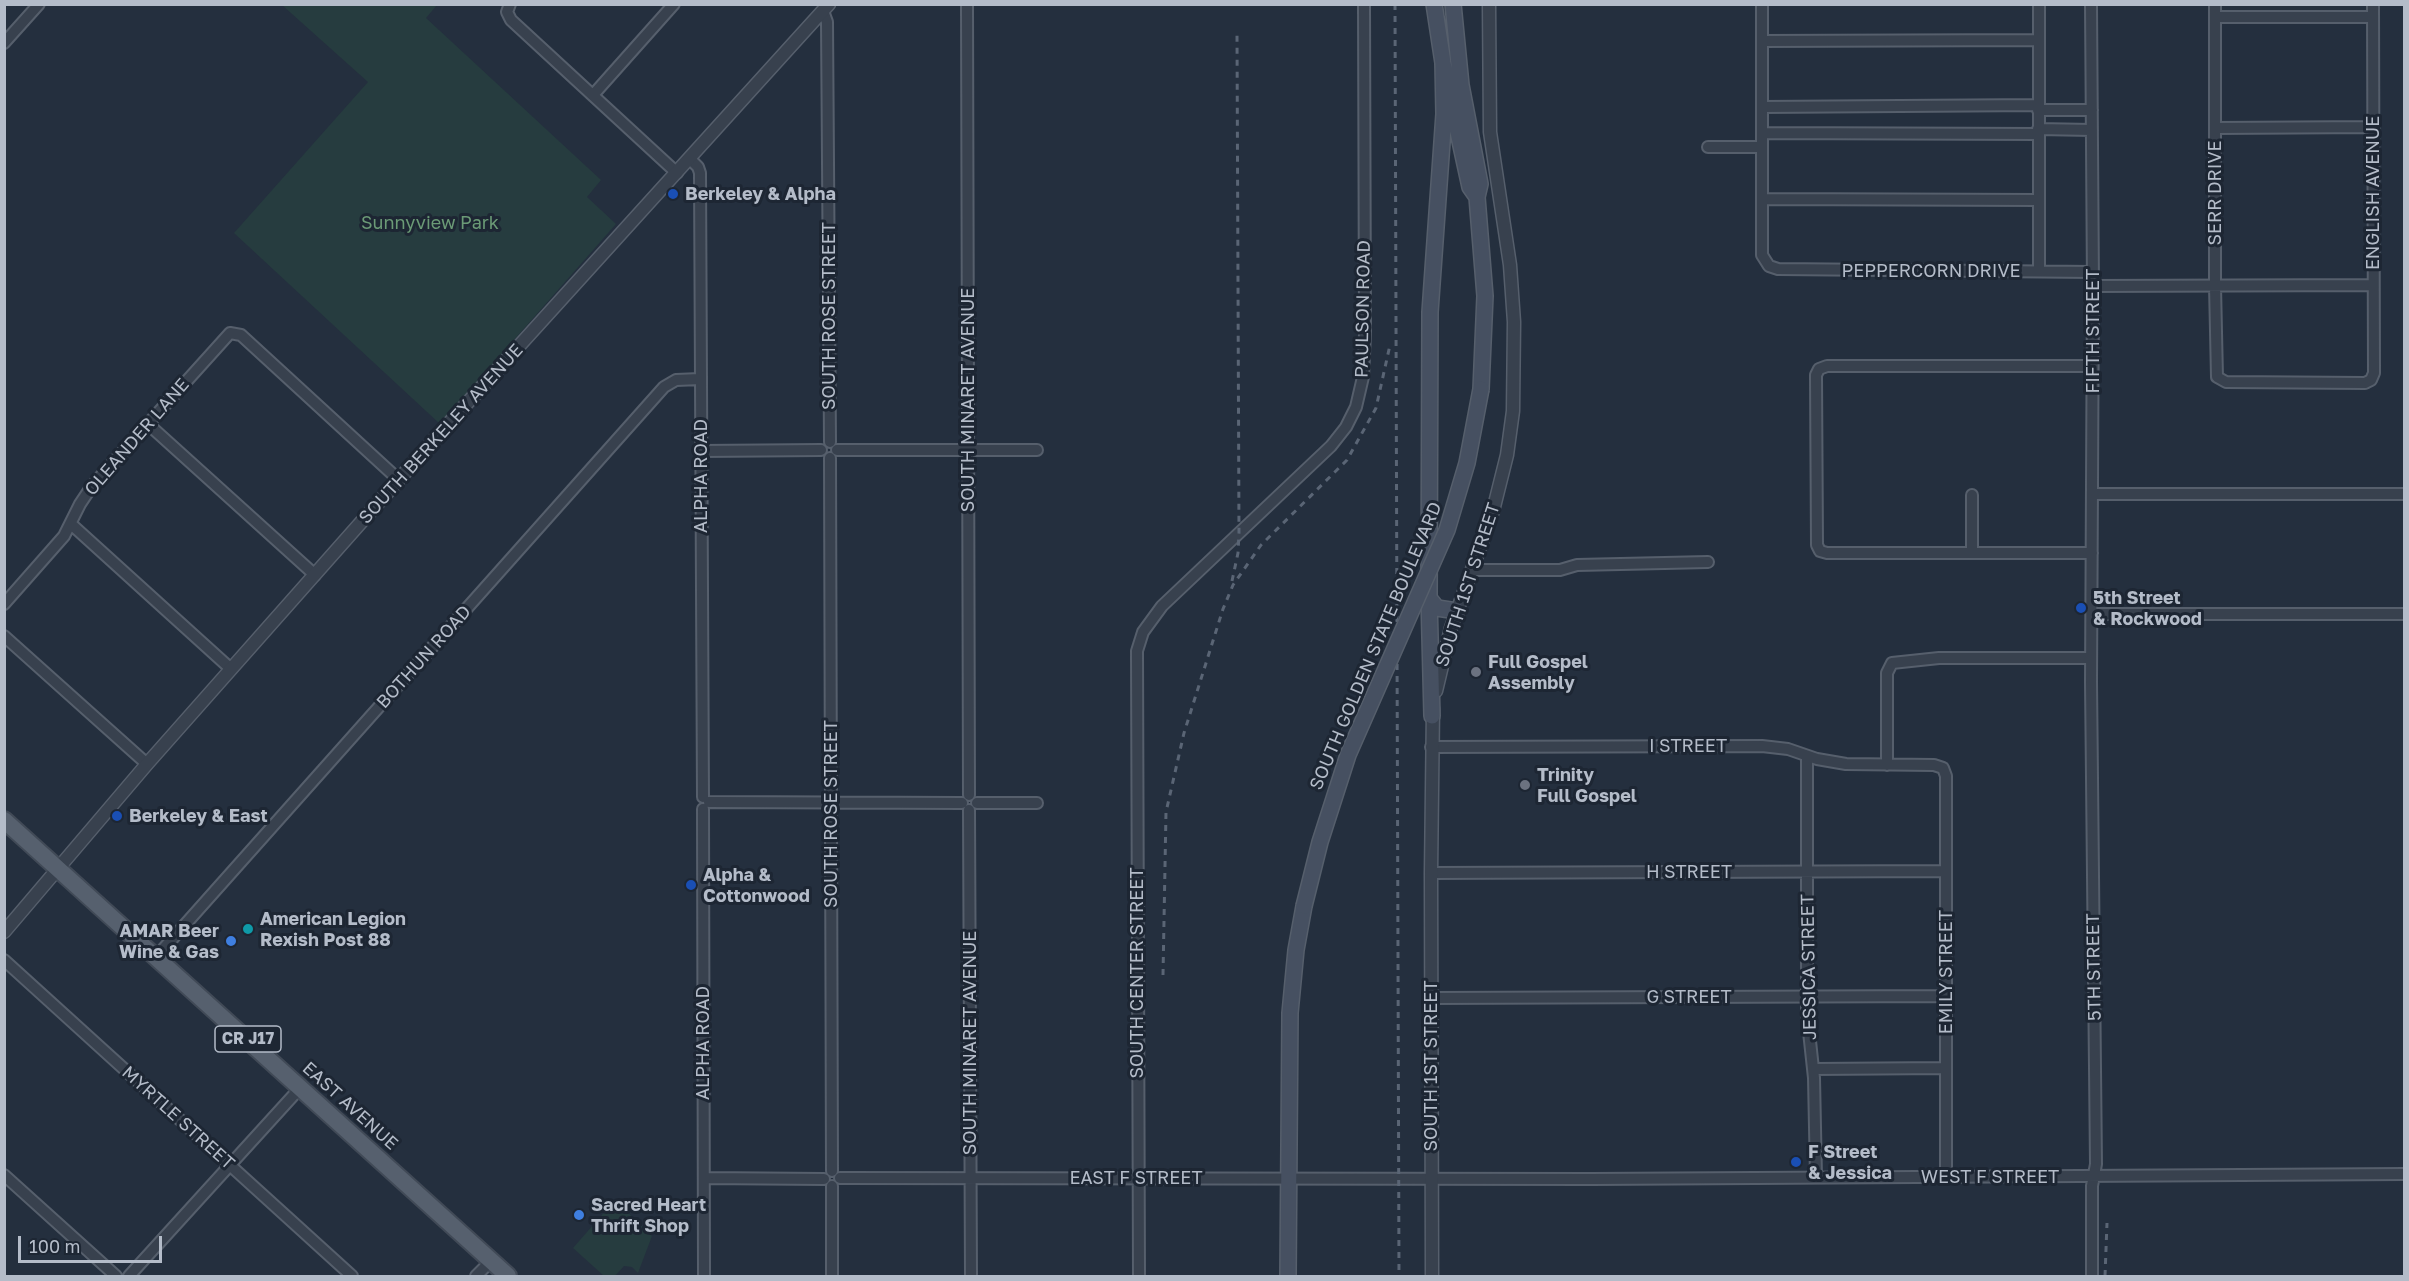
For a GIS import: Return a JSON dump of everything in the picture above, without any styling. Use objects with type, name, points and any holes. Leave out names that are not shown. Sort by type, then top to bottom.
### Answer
[{"type":"main road","points":[[1434,4],[1443,63],[1470,187],[1477,197]]},
{"type":"main road","points":[[1454,4],[1461,85],[1480,184],[1477,197]]},
{"type":"main road","points":[[1432,716],[1429,598],[1430,312],[1434,229],[1444,114],[1443,63]]},
{"type":"main road","name":"SOUTH GOLDEN STATE BOULEVARD","points":[[1288,1276],[1290,1013],[1296,950],[1322,832],[1348,755],[1447,530],[1465,473],[1481,389],[1484,346],[1485,287],[1477,197]]},
{"type":"main road","points":[[1429,598],[1437,608],[1457,610]]},
{"type":"main road","name":"EAST AVENUE","points":[[4,820],[508,1276]]},
{"type":"street","points":[[4,44],[39,4]]},
{"type":"street","points":[[593,95],[674,4]]},
{"type":"street","name":"SOUTH MINARET AVENUE","points":[[967,4],[971,1276]]},
{"type":"street","name":"PAULSON ROAD","points":[[1136,669],[1140,641],[1155,614],[1331,446],[1346,427],[1356,407],[1363,377],[1365,334],[1364,4]]},
{"type":"street","name":"SOUTH 1ST STREET","points":[[1432,1276],[1432,716],[1443,657],[1501,482],[1510,436],[1515,379],[1515,330],[1510,266],[1490,132],[1488,4]]},
{"type":"street","points":[[1762,4],[1762,199],[2038,200]]},
{"type":"street","points":[[2038,272],[2039,4]]},
{"type":"street","name":"FIFTH STREET","points":[[2091,4],[2093,272],[2091,658]]},
{"type":"street","name":"SERR DRIVE","points":[[2215,4],[2215,286],[2216,374],[2219,380]]},
{"type":"street","name":"ENGLISH AVENUE","points":[[2219,380],[2226,382],[2354,383],[2371,380],[2374,373],[2373,4]]},
{"type":"street","points":[[508,8],[511,20],[677,173]]},
{"type":"street","name":"SOUTH BERKELEY AVENUE","points":[[4,932],[147,764],[399,480],[826,8]]},
{"type":"street","name":"SOUTH ROSE STREET","points":[[826,8],[830,450],[832,1276]]},
{"type":"street","points":[[2215,18],[2373,17]]},
{"type":"street","points":[[1762,41],[2039,40]]},
{"type":"street","points":[[1762,107],[2092,110]]},
{"type":"street","points":[[2059,110],[2059,129]]},
{"type":"street","points":[[2215,128],[2374,127]]},
{"type":"street","points":[[1762,133],[2092,130]]},
{"type":"street","points":[[1708,147],[1762,147]]},
{"type":"street","name":"ALPHA ROAD","points":[[690,159],[698,167],[700,173],[705,803],[704,1276]]},
{"type":"street","name":"PEPPERCORN DRIVE","points":[[1762,199],[1762,255],[1769,266],[1778,269],[2093,272]]},
{"type":"street","points":[[2093,286],[2373,285]]},
{"type":"street","name":"OLEANDER LANE","points":[[4,604],[60,541],[89,490],[226,336],[233,332],[241,335],[399,480]]},
{"type":"street","points":[[2092,366],[1827,366],[1819,369],[1816,375],[1817,545],[1820,551],[1827,554],[2092,553]]},
{"type":"street","name":"BOTHUN ROAD","points":[[157,957],[664,387],[676,380],[700,379]]},
{"type":"street","points":[[147,424],[315,575]]},
{"type":"street","points":[[701,451],[1037,450]]},
{"type":"street","points":[[2092,494],[2404,494]]},
{"type":"street","points":[[1972,495],[1972,553]]},
{"type":"street","points":[[71,524],[231,669]]},
{"type":"street","points":[[1473,570],[1560,570],[1577,565],[1708,562]]},
{"type":"street","points":[[2092,614],[2404,614]]},
{"type":"street","points":[[4,636],[147,764]]},
{"type":"street","points":[[1887,765],[1887,674],[1889,666],[1896,662],[1939,658],[2091,658]]},
{"type":"street","name":"5TH STREET","points":[[2091,658],[2096,1164],[2092,1186],[2092,1276]]},
{"type":"street","name":"SOUTH CENTER STREET","points":[[1136,669],[1139,1276]]},
{"type":"street","name":"I STREET","points":[[1431,747],[1762,746],[1788,749],[1807,756],[1846,764],[1934,765],[1943,768]]},
{"type":"street","name":"JESSICA STREET","points":[[1807,756],[1807,997],[1814,1069],[1816,1177]]},
{"type":"street","name":"EMILY STREET","points":[[1943,768],[1946,776],[1946,1177]]},
{"type":"street","points":[[705,803],[1037,803]]},
{"type":"street","name":"H STREET","points":[[1431,873],[1946,871]]},
{"type":"street","name":"MYRTLE STREET","points":[[4,960],[352,1276]]},
{"type":"street","name":"G STREET","points":[[1432,998],[1947,996]]},
{"type":"street","points":[[1814,1069],[1946,1068]]},
{"type":"street","points":[[129,1276],[301,1087]]},
{"type":"street","name":"WEST F STREET","points":[[1431,1178],[2404,1174]]},
{"type":"street","points":[[4,1175],[116,1276]]},
{"type":"street","name":"EAST F STREET","points":[[704,1178],[1431,1178]]},
{"type":"street","points":[[476,1276],[491,1260]]},
{"type":"green space","name":"Sunnyview Park","points":[[282,5],[437,5],[426,18],[601,180],[587,197],[616,224],[440,424],[234,233],[368,82]]},
{"type":"green space","points":[[615,1200],[652,1236],[638,1273],[632,1267],[624,1266],[615,1276],[604,1276],[573,1248]]},
{"type":"railway","points":[[1395,4],[1399,1276]]},
{"type":"railway","points":[[1232,581],[1238,553],[1239,533],[1237,33]]},
{"type":"railway","points":[[1163,975],[1166,812],[1184,733],[1223,609],[1233,585],[1261,545],[1347,460],[1376,408],[1390,345]]},
{"type":"railway","points":[[2105,1276],[2107,1223]]},
{"type":"place","name":"Berkeley & Alpha","points":[[673,194]]},
{"type":"place","name":"5th Street & Rockwood","points":[[2081,608]]},
{"type":"place","name":"Full Gospel Assembly","points":[[1476,672]]},
{"type":"place","name":"Trinity Full Gospel","points":[[1525,785]]},
{"type":"place","name":"Berkeley & East","points":[[117,816]]},
{"type":"place","name":"Alpha & Cottonwood","points":[[691,885]]},
{"type":"place","name":"American Legion Rexish Post 88","points":[[248,929]]},
{"type":"place","name":"AMAR Beer Wine & Gas","points":[[231,941]]},
{"type":"place","name":"F Street & Jessica","points":[[1796,1162]]},
{"type":"place","name":"Sacred Heart Thrift Shop","points":[[579,1215]]}]
